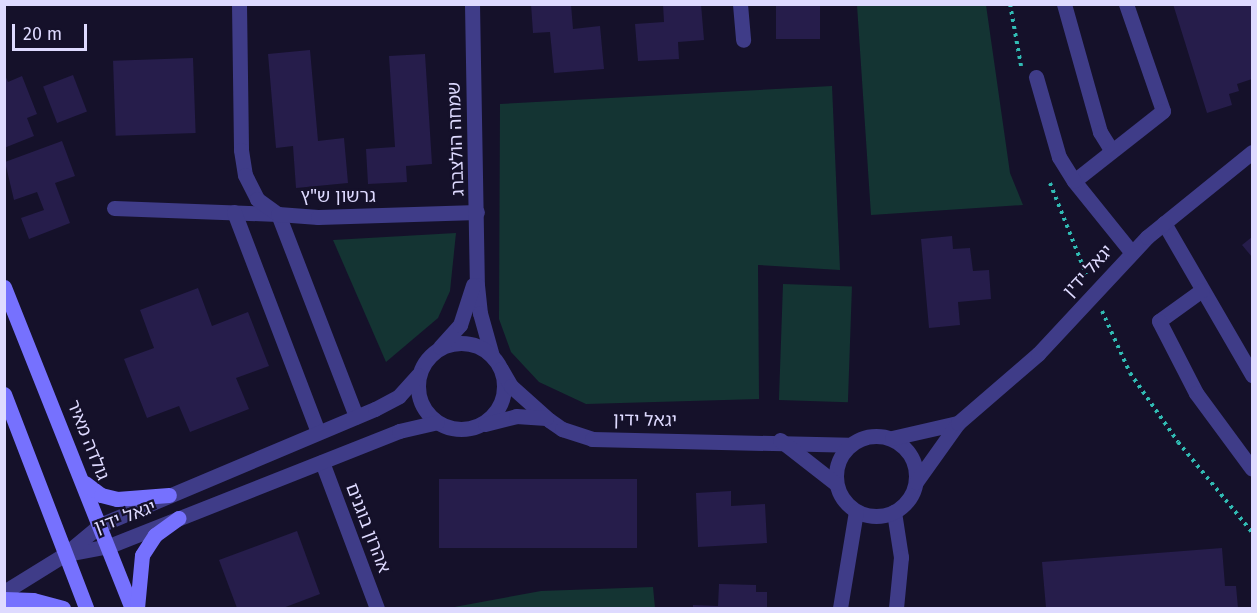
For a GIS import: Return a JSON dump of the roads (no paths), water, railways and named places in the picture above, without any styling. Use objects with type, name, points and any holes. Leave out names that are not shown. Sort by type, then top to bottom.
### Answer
[{"type":"main road","name":"גולדה מאיר","points":[[4,287],[83,480],[132,609]]},
{"type":"main road","points":[[4,394],[86,609]]},
{"type":"main road","points":[[83,480],[101,495],[117,499],[169,495]]},
{"type":"main road","points":[[137,609],[142,555],[155,535],[178,518]]},
{"type":"main road","points":[[4,599],[33,600],[63,609]]},
{"type":"street","name":"גרשון ש\"ץ","points":[[239,4],[241,150],[245,175],[257,199],[278,214],[318,218],[477,212]]},
{"type":"street","name":"שמחה הולצברג","points":[[472,4],[477,273],[480,314],[497,362]]},
{"type":"street","points":[[740,4],[742,40]]},
{"type":"street","points":[[1064,4],[1100,132],[1112,151]]},
{"type":"street","points":[[1074,181],[1162,111],[1126,4]]},
{"type":"street","points":[[1036,78],[1059,157],[1074,181],[1132,252]]},
{"type":"street","name":"יגאל ידין","points":[[916,482],[958,423],[1038,354],[1132,252],[1252,152]]},
{"type":"street","points":[[114,208],[278,214],[356,416]]},
{"type":"street","points":[[234,212],[318,432]]},
{"type":"street","points":[[1164,223],[1252,375]]},
{"type":"street","name":"שמחה הולצברג","points":[[440,347],[460,325],[477,273]]},
{"type":"street","points":[[1202,290],[1159,321],[1196,393],[1252,469]]},
{"type":"street","points":[[468,343],[497,362],[504,389],[498,408],[477,426],[464,429],[437,422],[420,402],[418,375],[423,364],[440,347],[468,343]]},
{"type":"street","name":"יגאל ידין","points":[[497,362],[511,386],[549,420],[562,429],[592,439],[780,440],[849,445]]},
{"type":"street","name":"יגאל ידין","points":[[64,555],[100,525],[399,396],[418,375]]},
{"type":"street","name":"יגאל ידין","points":[[477,426],[516,416],[549,420]]},
{"type":"street","name":"יגאל ידין","points":[[64,555],[109,546],[399,431],[437,422]]},
{"type":"street","name":"יגאל ידין","points":[[892,438],[958,423]]},
{"type":"street","points":[[869,436],[892,438],[911,456],[916,482],[912,494],[894,512],[882,516],[856,511],[846,504],[836,483],[836,469],[849,445],[869,436]]},
{"type":"street","points":[[780,440],[836,483]]},
{"type":"street","name":"אהרון בוגנים","points":[[322,462],[378,609]]},
{"type":"street","points":[[840,609],[856,511]]},
{"type":"street","points":[[894,512],[900,557],[896,609]]},
{"type":"street","points":[[4,592],[64,555]]}]
